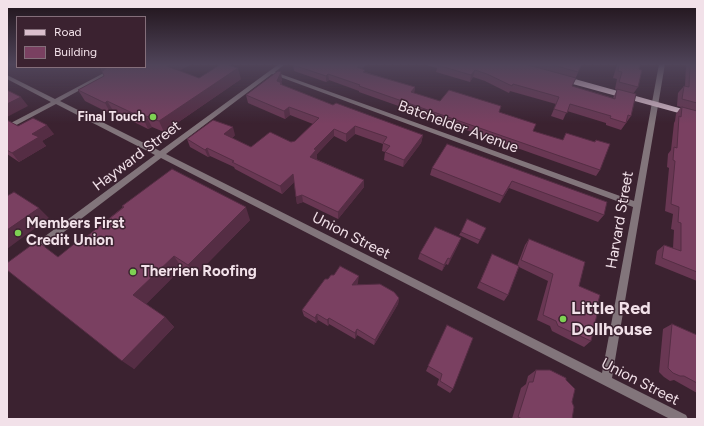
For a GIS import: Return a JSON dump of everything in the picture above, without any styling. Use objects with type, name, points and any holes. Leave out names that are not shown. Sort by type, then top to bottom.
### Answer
[{"type":"main road","points":[[583,84],[697,116]]},
{"type":"street","name":"Union Street","points":[[20,84],[682,419]]},
{"type":"street","points":[[7,128],[88,84]]},
{"type":"street","name":"Hayward Street","points":[[26,255],[255,84]]},
{"type":"street","name":"Batchelder Avenue","points":[[303,84],[637,206]]},
{"type":"street","name":"Harvard Street","points":[[606,381],[659,84]]},
{"type":"building","points":[[89,84],[214,84],[159,121],[146,116],[143,118],[107,101],[105,103],[78,90]]},
{"type":"building","points":[[261,84],[280,84],[333,105],[336,103],[423,135],[404,160],[385,152],[390,146],[383,143],[387,137],[355,126],[346,134],[334,129],[314,149],[316,150],[310,157],[364,180],[338,212],[302,195],[296,197],[293,174],[280,186],[207,148],[205,150],[187,139],[213,120],[233,127],[224,134],[251,147],[270,132],[291,142],[295,141],[319,118],[289,107],[284,111],[246,95]]},
{"type":"building","points":[[357,84],[404,84],[415,87],[411,92],[440,101],[449,90],[501,106],[499,112],[536,124],[533,131],[563,140],[566,133],[595,142],[596,140],[610,144],[600,170],[359,86],[360,85]]},
{"type":"building","points":[[508,84],[573,84],[572,86],[615,99],[617,89],[636,94],[631,116],[628,115],[626,123],[610,118],[611,116],[570,104],[567,113],[554,109],[559,97],[513,84],[512,86]]},
{"type":"building","points":[[626,84],[639,84],[638,87]]},
{"type":"building","points":[[689,84],[697,84],[697,103],[682,99],[684,86],[689,87]]},
{"type":"building","points":[[7,90],[21,97],[7,104]]},
{"type":"building","points":[[682,107],[697,111],[697,272],[662,258],[664,245],[681,251],[681,223],[678,222],[679,207],[671,204],[675,161],[673,160],[674,147],[677,148],[679,116],[681,117]]},
{"type":"building","points":[[33,118],[47,125],[32,134],[39,137],[12,153],[7,150],[7,120],[18,126]]},
{"type":"building","points":[[447,144],[607,202],[604,215],[512,181],[503,196],[432,168]]},
{"type":"building","name":"Therrien Roofing","points":[[172,169],[246,207],[188,265],[174,256],[133,295],[165,317],[122,361],[7,270],[7,263],[37,241],[58,257],[84,236],[86,237],[124,207],[122,206]]},
{"type":"building","points":[[14,192],[39,208],[7,230],[7,196]]},
{"type":"building","points":[[467,219],[486,228],[480,240],[461,232]]},
{"type":"building","points":[[435,227],[461,238],[450,259],[448,258],[444,265],[420,253]]},
{"type":"building","points":[[529,239],[585,262],[579,286],[600,295],[591,341],[558,326],[556,321],[543,315],[553,274],[521,260]]},
{"type":"building","points":[[492,254],[519,266],[508,295],[480,282]]},
{"type":"building","points":[[340,266],[359,276],[352,285],[380,284],[394,292],[399,298],[375,340],[357,329],[355,333],[329,318],[327,320],[317,314],[315,318],[302,310],[325,279],[328,279],[331,275],[334,275]]},
{"type":"building","points":[[672,324],[697,335],[697,383],[684,376],[673,373],[668,368]]},
{"type":"building","points":[[447,325],[473,338],[453,389],[440,381],[442,374],[428,366]]},
{"type":"building","points":[[536,370],[550,370],[566,378],[566,380],[575,389],[572,402],[574,407],[572,419],[522,419],[518,417],[529,382],[533,382]]},
{"type":"place","name":"Final Touch","points":[[153,117]]},
{"type":"place","name":"Members First Credit Union","points":[[18,233]]},
{"type":"place","name":"Therrien Roofing","points":[[133,272]]},
{"type":"place","name":"Little Red Dollhouse","points":[[563,319]]}]
